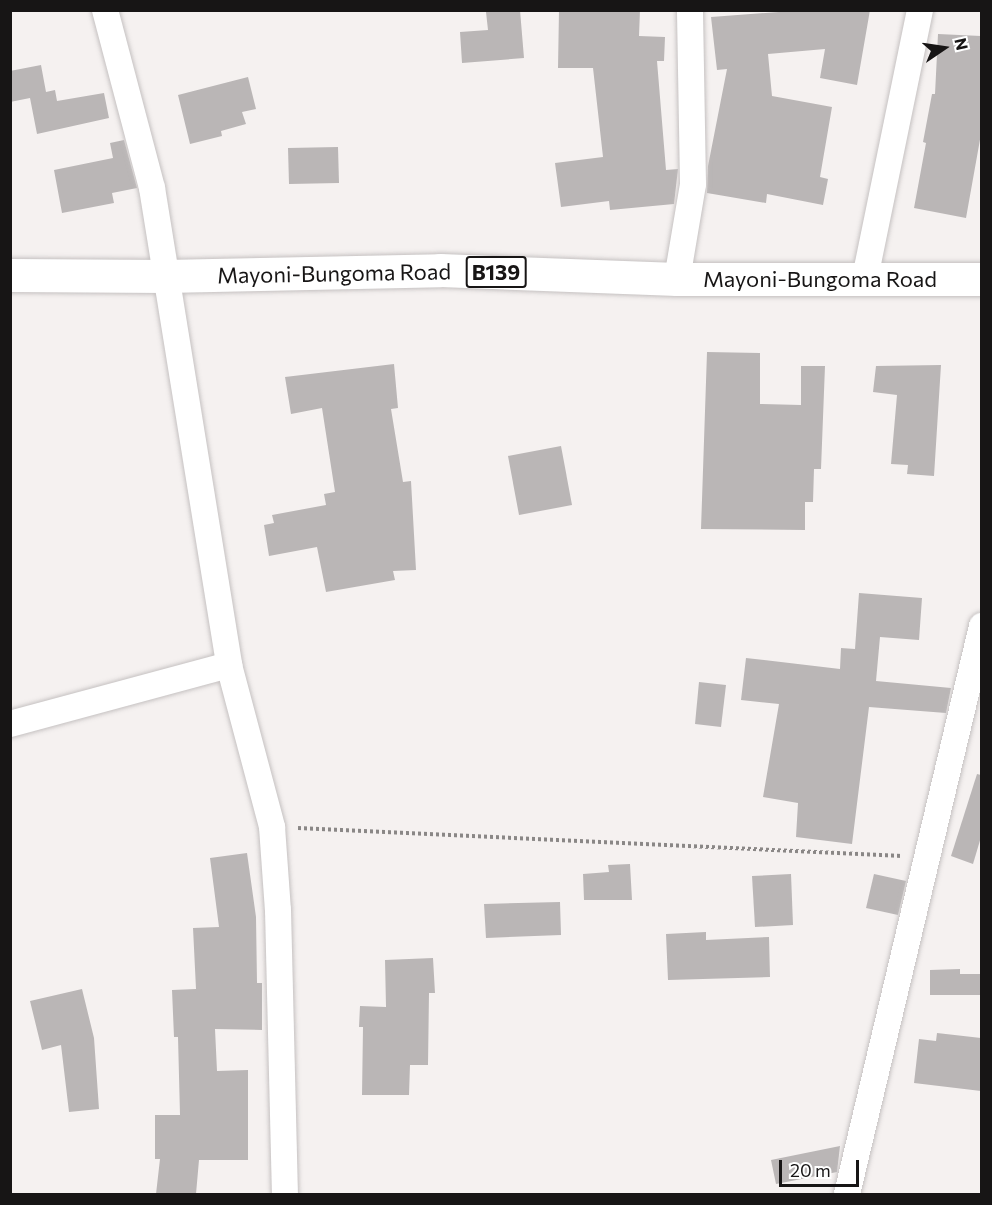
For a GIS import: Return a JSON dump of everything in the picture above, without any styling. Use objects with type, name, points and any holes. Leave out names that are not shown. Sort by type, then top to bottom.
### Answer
[{"type":"main road","name":"Mayoni-Bungoma Road","points":[[10,274],[165,276],[440,270],[677,279],[981,279]]},
{"type":"street","points":[[105,10],[152,188],[229,665],[272,827],[278,910],[285,1194]]},
{"type":"street","points":[[677,279],[693,184],[690,10]]},
{"type":"street","points":[[865,278],[920,10]]},
{"type":"street","points":[[847,1194],[929,858],[981,626]]},
{"type":"street","points":[[10,724],[229,665]]},
{"type":"path","points":[[272,827],[626,841],[929,858]]},
{"type":"building","points":[[520,10],[524,58],[462,63],[460,32],[488,30],[486,12]]},
{"type":"building","points":[[559,10],[640,10],[639,36],[665,37],[664,61],[657,61],[666,170],[678,169],[674,204],[610,210],[609,201],[561,207],[555,163],[603,157],[593,68],[558,68]]},
{"type":"building","points":[[806,10],[870,10],[857,85],[820,78],[825,49],[768,54],[772,96],[832,107],[820,177],[828,179],[823,205],[767,194],[766,203],[707,193],[708,166],[727,69],[717,70],[711,17]]},
{"type":"building","points":[[938,34],[981,36],[981,134],[966,218],[914,208],[926,143],[923,142],[932,94],[935,94]]},
{"type":"building","points":[[41,65],[46,92],[55,90],[57,101],[104,93],[109,118],[37,134],[30,98],[10,102],[10,71]]},
{"type":"building","points":[[248,77],[256,109],[242,112],[246,124],[221,131],[222,136],[190,144],[178,95]]},
{"type":"building","points":[[124,140],[137,188],[112,193],[114,203],[62,213],[54,170],[113,158],[110,143]]},
{"type":"building","points":[[338,147],[339,183],[289,184],[288,148]]},
{"type":"building","points":[[707,352],[760,353],[760,404],[801,405],[801,366],[825,366],[821,469],[814,469],[813,502],[805,502],[805,530],[701,529]]},
{"type":"building","points":[[394,364],[398,408],[391,409],[403,482],[411,481],[416,570],[393,571],[395,580],[326,592],[317,547],[269,556],[264,525],[274,523],[272,515],[326,505],[324,494],[335,492],[322,408],[291,414],[285,377]]},
{"type":"building","points":[[941,365],[934,476],[907,474],[908,465],[891,464],[897,395],[873,392],[876,366]]},
{"type":"building","points":[[561,446],[572,505],[519,515],[508,456]]},
{"type":"building","points":[[859,593],[922,598],[919,640],[880,637],[876,681],[951,688],[946,713],[869,707],[852,844],[796,837],[798,803],[763,797],[779,704],[741,700],[746,658],[840,669],[841,648],[855,649]]},
{"type":"building","points":[[699,682],[726,685],[721,727],[695,724]]},
{"type":"building","points":[[977,774],[981,775],[981,837],[973,864],[951,856]]},
{"type":"building","points":[[247,853],[256,917],[257,983],[262,983],[262,1030],[215,1029],[217,1071],[248,1070],[248,1160],[199,1160],[196,1194],[156,1194],[160,1159],[155,1159],[155,1115],[180,1115],[178,1037],[174,1037],[172,990],[196,989],[193,928],[219,927],[210,858]]},
{"type":"building","points":[[630,864],[632,900],[584,900],[583,874],[609,872],[608,865]]},
{"type":"building","points":[[791,874],[793,925],[755,927],[752,876]]},
{"type":"building","points":[[874,874],[906,881],[898,915],[866,908]]},
{"type":"building","points":[[560,902],[561,935],[486,938],[484,904]]},
{"type":"building","points":[[706,932],[706,940],[769,937],[770,977],[668,980],[666,934]]},
{"type":"building","points":[[433,958],[435,993],[429,993],[428,1065],[410,1065],[409,1095],[362,1095],[363,1027],[359,1027],[360,1006],[386,1007],[385,960]]},
{"type":"building","points":[[960,969],[960,974],[981,974],[981,995],[930,995],[930,970]]},
{"type":"building","points":[[82,989],[94,1038],[99,1109],[69,1112],[61,1045],[42,1050],[30,1001]]},
{"type":"building","points":[[937,1033],[981,1038],[981,1091],[914,1083],[919,1039],[936,1041]]},
{"type":"building","points":[[840,1146],[837,1172],[776,1184],[771,1160]]}]
